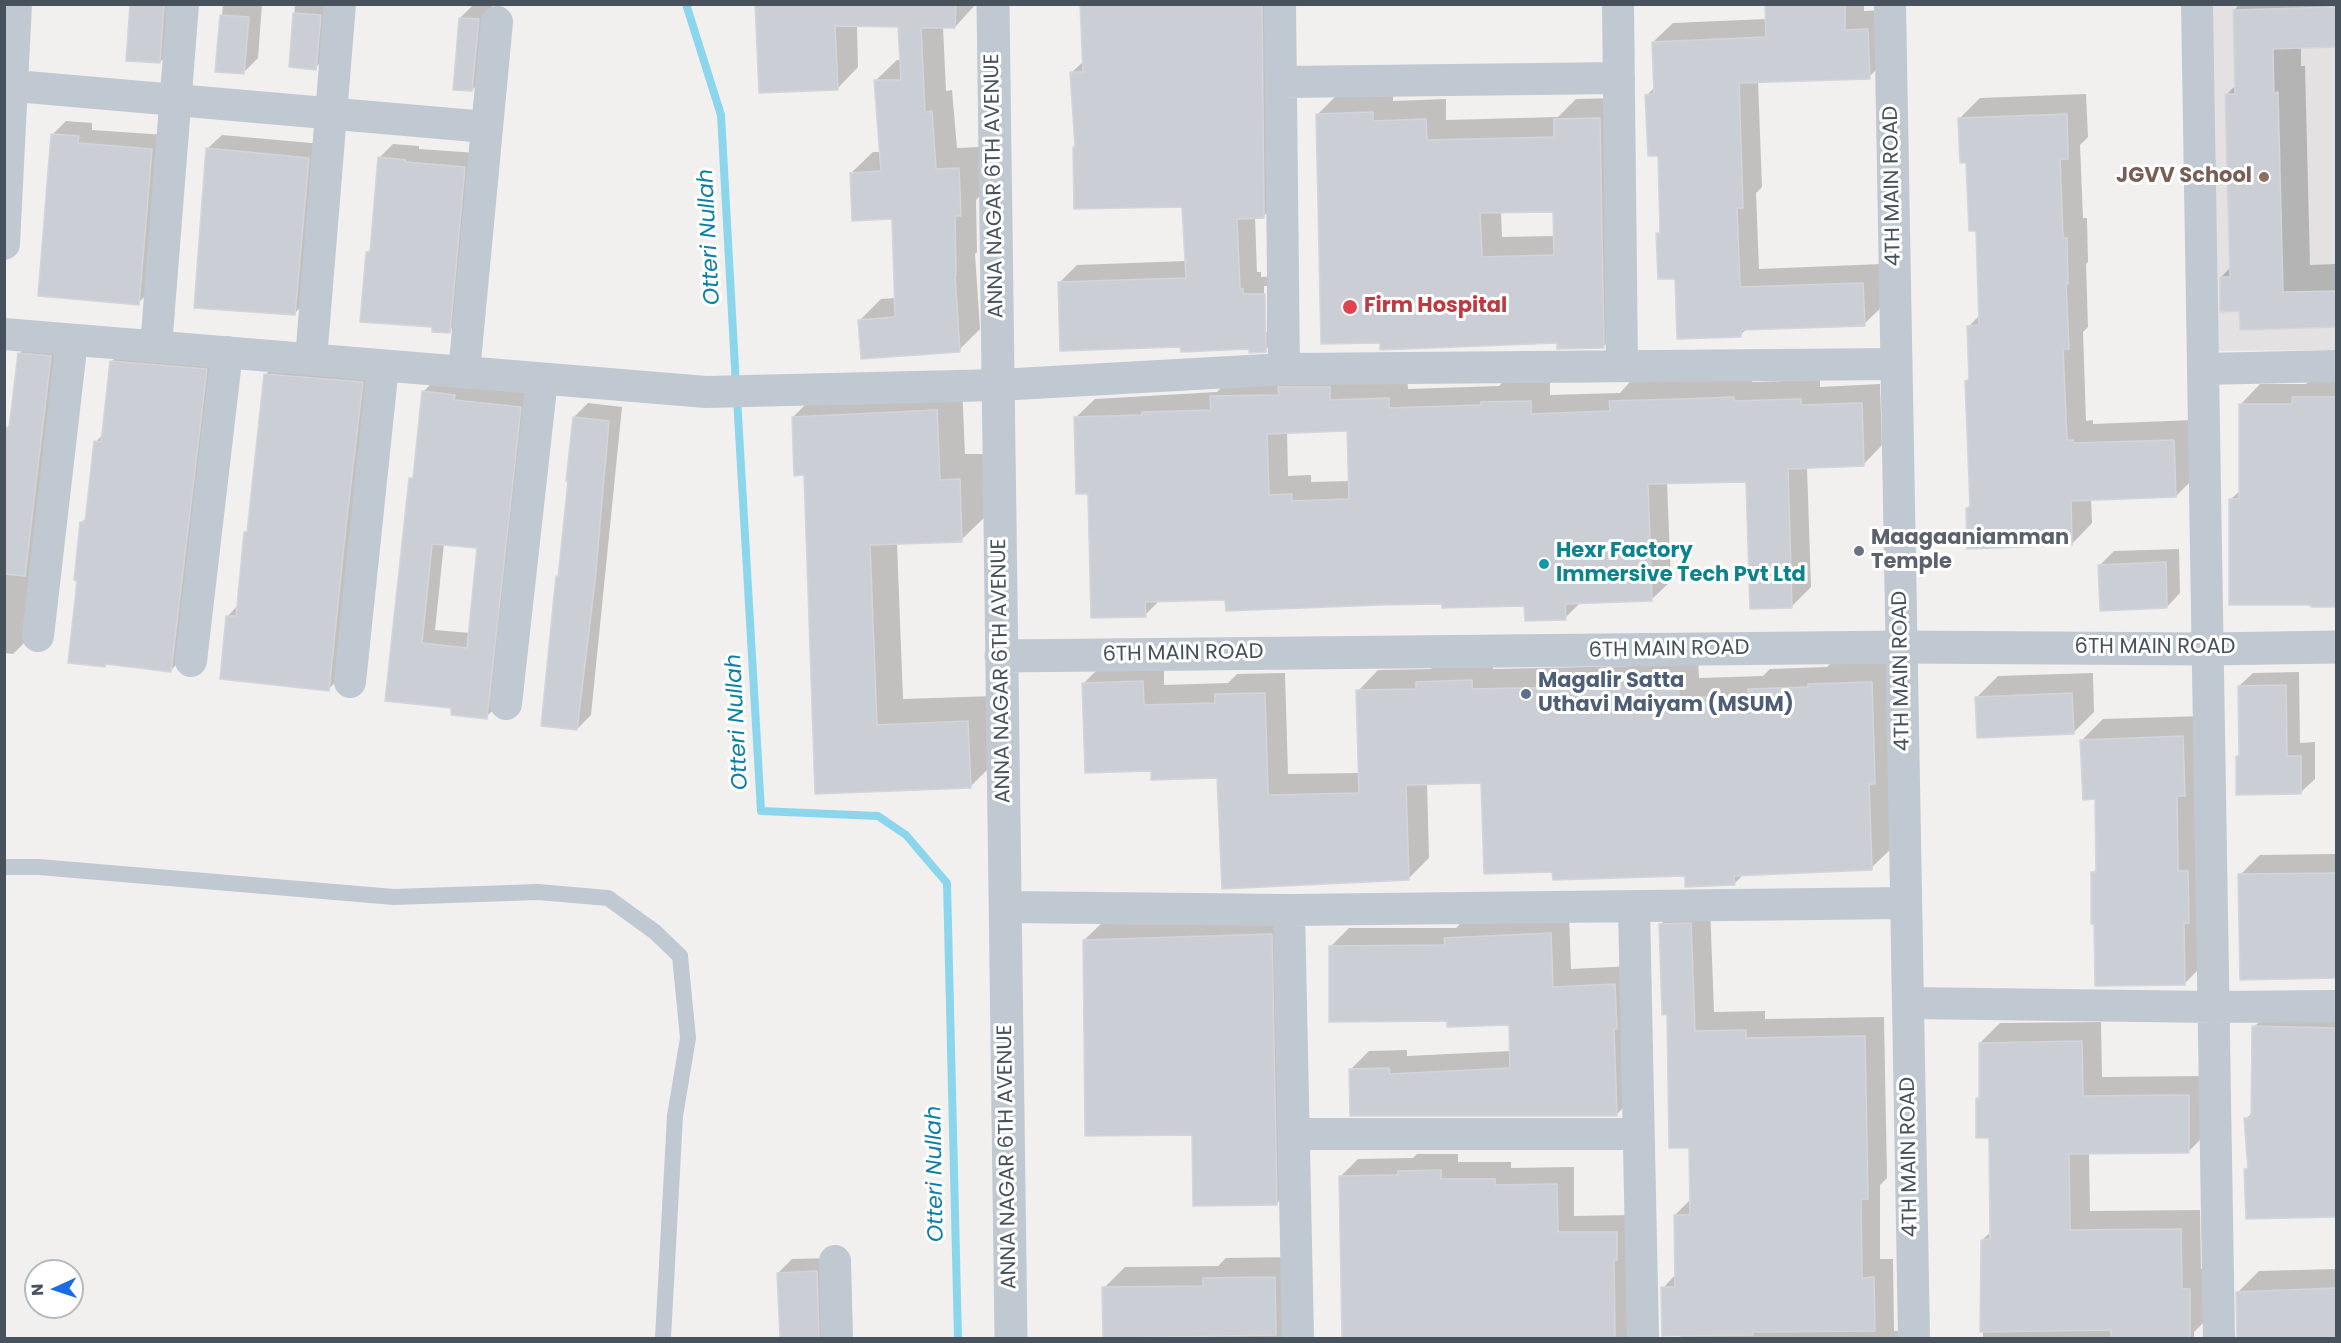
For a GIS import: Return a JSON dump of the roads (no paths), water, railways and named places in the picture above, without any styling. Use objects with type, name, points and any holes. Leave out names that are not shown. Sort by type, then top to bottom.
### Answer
[{"type":"street","points":[[4,244],[9,86],[16,4]]},
{"type":"street","points":[[156,347],[183,4]]},
{"type":"street","points":[[311,359],[340,4]]},
{"type":"street","name":"ANNA NAGAR 6TH AVENUE","points":[[993,4],[1011,1338]]},
{"type":"street","points":[[1280,4],[1284,369]]},
{"type":"street","points":[[1618,4],[1622,365]]},
{"type":"street","name":"4TH MAIN ROAD","points":[[1890,4],[1914,1338]]},
{"type":"street","points":[[2198,4],[2219,1338]]},
{"type":"street","points":[[464,372],[497,22]]},
{"type":"street","points":[[1281,82],[1619,78]]},
{"type":"street","points":[[9,86],[486,127]]},
{"type":"street","points":[[4,334],[706,392],[998,385],[1284,369],[1896,364]]},
{"type":"street","points":[[38,636],[72,340]]},
{"type":"street","points":[[191,661],[227,352]]},
{"type":"street","points":[[351,682],[383,366]]},
{"type":"street","points":[[2203,369],[2337,366]]},
{"type":"street","points":[[506,704],[542,379]]},
{"type":"street","name":"6TH MAIN ROAD","points":[[1001,656],[1901,647],[2208,649],[2337,647]]},
{"type":"street","points":[[1005,907],[1289,910],[1906,903]]},
{"type":"street","points":[[1634,907],[1643,1338]]},
{"type":"street","points":[[1289,910],[1298,1338]]},
{"type":"street","points":[[1908,1004],[2337,1006]]},
{"type":"street","points":[[1294,1134],[1638,1134]]},
{"type":"street","points":[[835,1261],[837,1338]]},
{"type":"lane","points":[[4,867],[39,867],[394,897],[538,892],[608,898],[655,932],[680,956],[688,1038],[675,1116],[663,1338]]},
{"type":"waterway","name":"Otteri Nullah","points":[[686,4],[721,115],[736,386]]},
{"type":"waterway","name":"Otteri Nullah","points":[[737,398],[761,811],[878,816],[906,835],[947,883],[958,1338]]},
{"type":"place","name":"JGVV School","points":[[2264,177]]},
{"type":"place","name":"Firm Hospital","points":[[1350,307]]},
{"type":"place","name":"Maagaaniamman Temple","points":[[1859,551]]},
{"type":"place","name":"Hexr Factory Immersive Tech Pvt Ltd","points":[[1544,564]]},
{"type":"place","name":"Magalir Satta Uthavi Maiyam (MSUM)","points":[[1526,694]]}]
